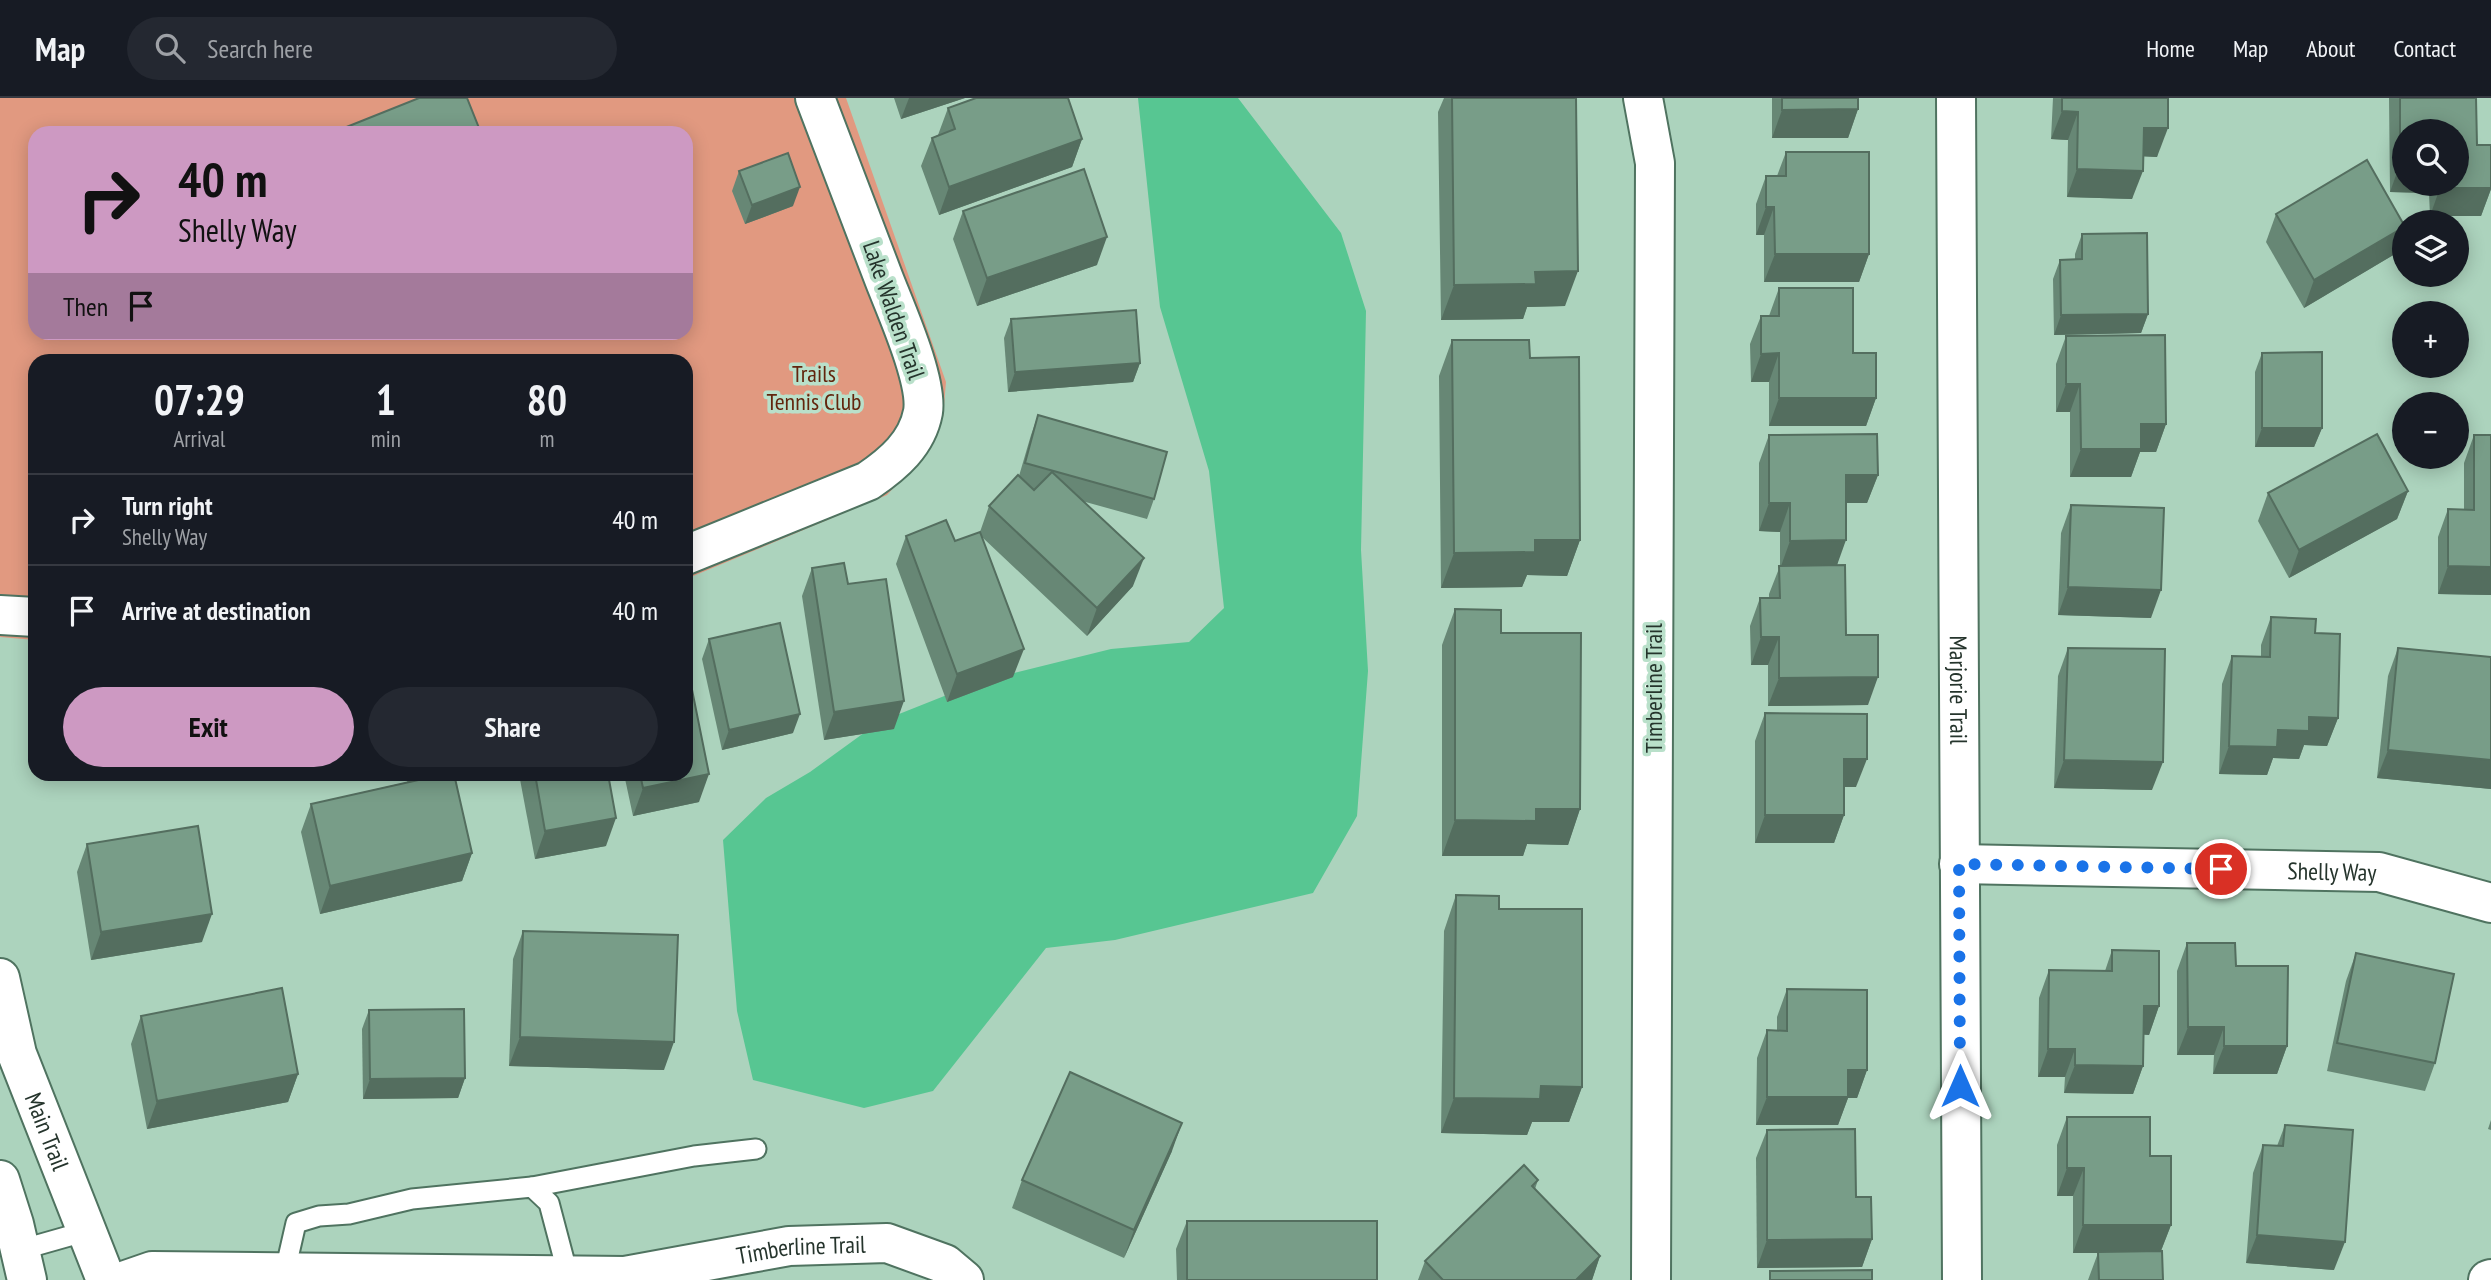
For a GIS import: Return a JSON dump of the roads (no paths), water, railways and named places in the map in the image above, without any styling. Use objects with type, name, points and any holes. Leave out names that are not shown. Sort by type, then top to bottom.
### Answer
[{"type":"street","name":"Lake Walden Trail","points":[[693,552],[868,481],[889,467],[908,448],[923,410],[922,388],[906,337],[815,98]]},
{"type":"street","name":"Timberline Trail","points":[[1643,98],[1656,163],[1651,1280]]},
{"type":"street","name":"Marjorie Trail","points":[[1956,98],[1962,1280]]},
{"type":"street","points":[[0,615],[28,617]]},
{"type":"street","name":"Shelly Way","points":[[1959,864],[2379,872],[2491,903]]},
{"type":"street","name":"Main Trail","points":[[0,978],[17,1054],[106,1280]]},
{"type":"street","points":[[0,1180],[23,1265]]},
{"type":"street","name":"Timberline Trail","points":[[126,1280],[152,1271],[625,1276],[789,1245],[887,1242],[945,1264],[964,1280]]},
{"type":"lane","points":[[285,1271],[296,1223],[318,1216],[349,1214],[412,1199],[532,1187],[694,1156],[756,1149]]},
{"type":"lane","points":[[532,1187],[549,1203],[568,1275]]},
{"type":"lane","points":[[23,1265],[87,1231]]},
{"type":"park label","name":"Trails Tennis Club","points":[[814,387]]}]
